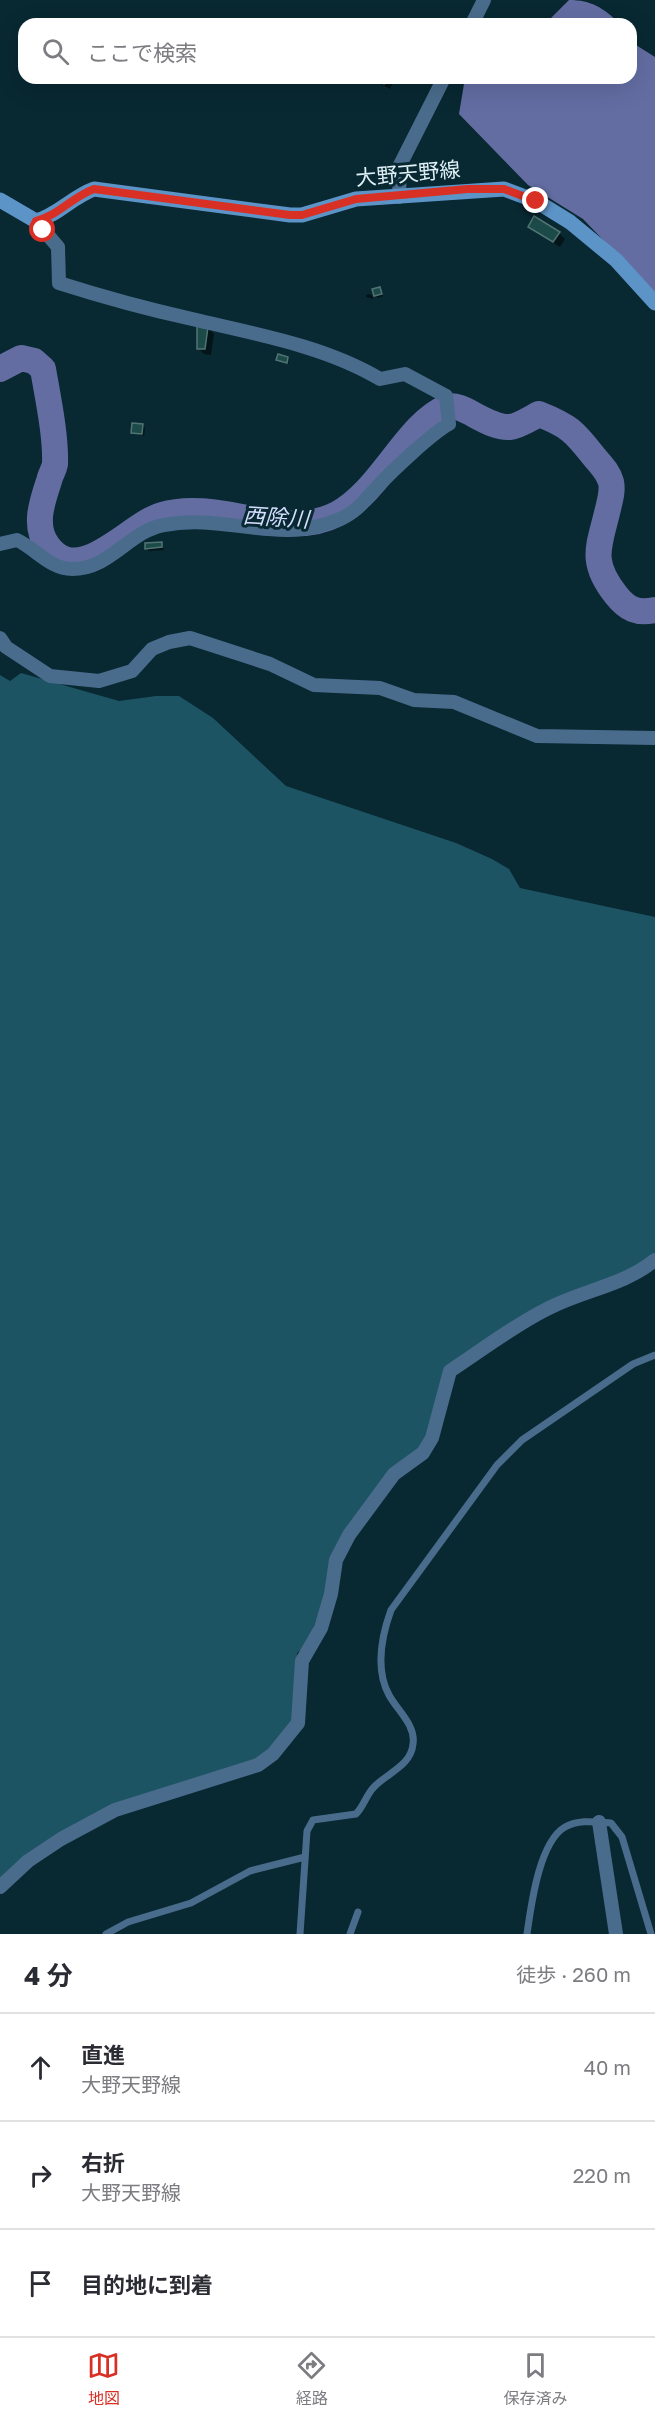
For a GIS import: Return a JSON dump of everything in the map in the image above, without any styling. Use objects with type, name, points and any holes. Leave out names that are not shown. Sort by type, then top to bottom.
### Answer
[{"type":"main road","name":"大野天野線","points":[[36,221],[52,217],[80,194],[94,189],[290,215],[302,215],[356,199],[399,197],[468,189],[504,189],[536,201],[570,222],[616,260],[655,303]]},
{"type":"main road","points":[[0,200],[36,221]]},
{"type":"street","points":[[475,18],[484,0]]},
{"type":"street","points":[[399,197],[400,165],[441,84]]},
{"type":"street","points":[[0,544],[17,540],[48,561],[69,569],[90,568],[103,563],[144,532],[166,524],[212,523],[274,531],[304,531],[340,519],[365,503],[378,486],[449,424],[446,396],[405,374],[380,380],[363,369],[276,339],[136,306],[59,283],[58,247],[36,221]]},
{"type":"street","points":[[0,638],[6,647],[50,676],[99,681],[132,671],[152,649],[169,642],[190,638],[270,664],[314,685],[380,688],[414,700],[454,702],[537,736],[655,738]]},
{"type":"street","points":[[0,1887],[28,1861],[61,1839],[115,1810],[258,1765],[273,1754],[298,1723],[302,1661],[321,1628],[331,1594],[336,1560],[349,1535],[394,1474],[423,1453],[432,1438],[450,1371],[546,1309],[583,1293],[623,1282],[655,1260]]},
{"type":"street","points":[[599,1822],[616,1934]]},
{"type":"lane","points":[[300,1934],[307,1831],[313,1820],[356,1814],[373,1787],[406,1761],[413,1744],[411,1728],[388,1694],[382,1666],[382,1635],[391,1610],[497,1465],[522,1440],[633,1364],[655,1355]]},
{"type":"lane","points":[[527,1934],[531,1906],[547,1847],[565,1827],[586,1821],[610,1823],[622,1838],[651,1934]]},
{"type":"lane","points":[[108,1934],[128,1922],[191,1903],[250,1871],[305,1857]]},
{"type":"lane","points":[[350,1934],[358,1912]]},
{"type":"shaded area","points":[[569,0],[597,6],[613,18],[551,18]]},
{"type":"shaded area","points":[[637,46],[655,57],[655,294],[583,219],[528,185],[459,114],[464,84],[637,84]]},
{"type":"shaded area","points":[[21,673],[119,701],[156,696],[179,696],[213,718],[286,786],[456,843],[509,869],[520,888],[655,917],[655,1260],[564,1295],[450,1371],[430,1436],[351,1531],[307,1644],[297,1653],[295,1717],[258,1765],[114,1808],[0,1880],[0,675],[10,681]]},
{"type":"building","points":[[534,216],[560,232],[553,242],[528,227]]},
{"type":"building","points":[[380,287],[382,294],[374,296],[372,289]]},
{"type":"building","points":[[197,326],[208,327],[205,349],[197,349]]},
{"type":"building","points":[[278,354],[288,357],[287,363],[276,360]]},
{"type":"building","points":[[132,423],[143,424],[142,434],[131,433]]},
{"type":"building","points":[[162,542],[162,547],[145,549],[145,543]]},
{"type":"waterway","name":"西除川","points":[[0,369],[21,358],[34,361],[43,369],[53,429],[55,464],[44,497],[40,523],[43,539],[61,557],[75,561],[89,557],[105,550],[149,521],[162,515],[184,511],[295,524],[316,521],[337,514],[367,490],[419,427],[433,415],[453,406],[493,424],[510,427],[539,414],[566,427],[577,437],[605,469],[611,482],[611,496],[598,553],[602,573],[616,595],[628,607],[638,611],[655,610]]},
{"type":"route","points":[[43,230],[36,221],[52,217],[80,194],[94,189],[119,190],[290,215],[302,215],[356,199],[399,197],[468,189],[504,189],[536,201]]}]
